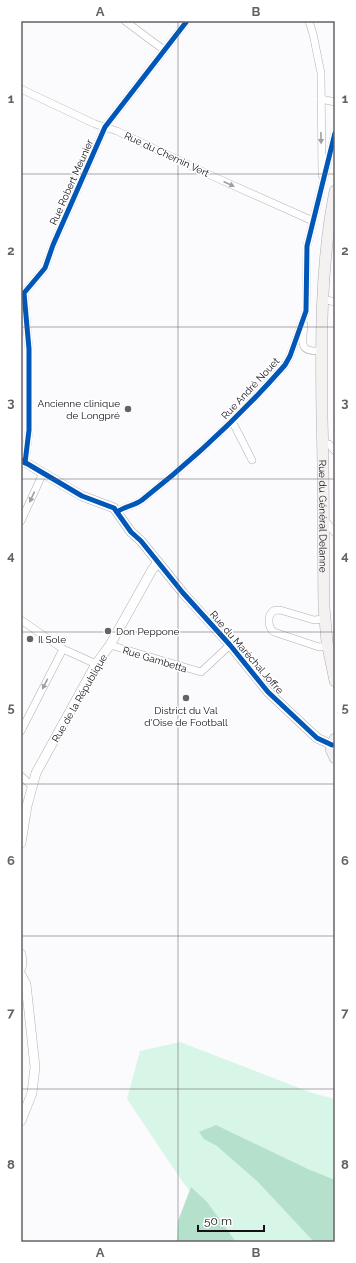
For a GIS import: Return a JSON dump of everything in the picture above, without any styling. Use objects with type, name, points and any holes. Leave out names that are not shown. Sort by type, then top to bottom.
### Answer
[{"type":"main road","points":[[324,276],[327,242],[335,191]]},
{"type":"main road","points":[[324,276],[335,226]]},
{"type":"main road","name":"Rue du Général Delanne","points":[[324,276],[322,351],[324,619],[335,681]]},
{"type":"main road","points":[[333,742],[332,754],[335,758]]},
{"type":"street","points":[[125,21],[164,50]]},
{"type":"street","name":"Rue Robert Meunier","points":[[24,287],[45,268],[53,245],[105,127],[187,21]]},
{"type":"street","points":[[309,21],[321,73],[322,185]]},
{"type":"street","name":"Rue du Chemin Vert","points":[[21,89],[117,131],[313,221]]},
{"type":"street","points":[[321,99],[335,102]]},
{"type":"street","name":"Rue André Nouet","points":[[117,512],[126,506],[140,502],[191,459],[232,421],[285,365],[290,356],[306,311],[307,246],[335,133]]},
{"type":"street","points":[[24,287],[29,349],[29,430],[23,462],[82,496],[110,506],[117,512]]},
{"type":"street","points":[[323,299],[335,302]]},
{"type":"street","points":[[306,311],[303,344],[306,350],[322,351]]},
{"type":"street","points":[[232,421],[252,460]]},
{"type":"street","points":[[322,444],[330,444],[335,451]]},
{"type":"street","points":[[21,521],[43,473]]},
{"type":"street","name":"Rue du Maréchal Joffre","points":[[117,512],[131,532],[230,645],[268,692],[317,738],[333,742]]},
{"type":"street","points":[[323,523],[327,523],[335,533]]},
{"type":"street","name":"Rue de la République","points":[[21,843],[36,773],[96,664],[110,645],[158,562]]},
{"type":"street","points":[[324,619],[314,620],[280,610],[274,611],[272,613],[270,630],[319,647],[328,646]]},
{"type":"street","points":[[21,620],[63,649],[96,664]]},
{"type":"street","name":"Rue Gambetta","points":[[110,645],[201,672],[230,645]]},
{"type":"street","points":[[21,730],[63,649]]},
{"type":"street","points":[[21,776],[32,786]]},
{"type":"street","points":[[21,954],[21,968]]},
{"type":"street","points":[[21,975],[26,984],[35,1068],[32,1093],[21,1121]]},
{"type":"green space","points":[[180,1042],[312,1093],[335,1099],[335,1242],[227,1242],[180,1178],[127,1099],[140,1051]]},
{"type":"green space","points":[[216,1125],[310,1170],[335,1180],[335,1242],[314,1242],[257,1181],[217,1146],[204,1139],[199,1132]]},
{"type":"green space","points":[[191,1187],[207,1202],[236,1242],[177,1242],[178,1221]]},
{"type":"cycle path","points":[[25,463],[29,430],[29,349],[24,293],[45,268],[53,245],[105,127],[187,21]]},
{"type":"cycle path","points":[[117,512],[142,500],[180,469],[234,419],[285,365],[290,356],[306,311],[307,246],[335,133]]},
{"type":"cycle path","points":[[21,460],[82,496],[114,508],[131,532],[141,541],[183,593],[230,645],[268,692],[317,738],[332,745]]},
{"type":"place","name":"Ancienne clinique de Longpré","points":[[128,409]]},
{"type":"place","name":"Don Peppone","points":[[108,631]]},
{"type":"place","name":"Il Sole","points":[[30,639]]},
{"type":"place","name":"District du Val d'Oise de Football","points":[[186,698]]}]
